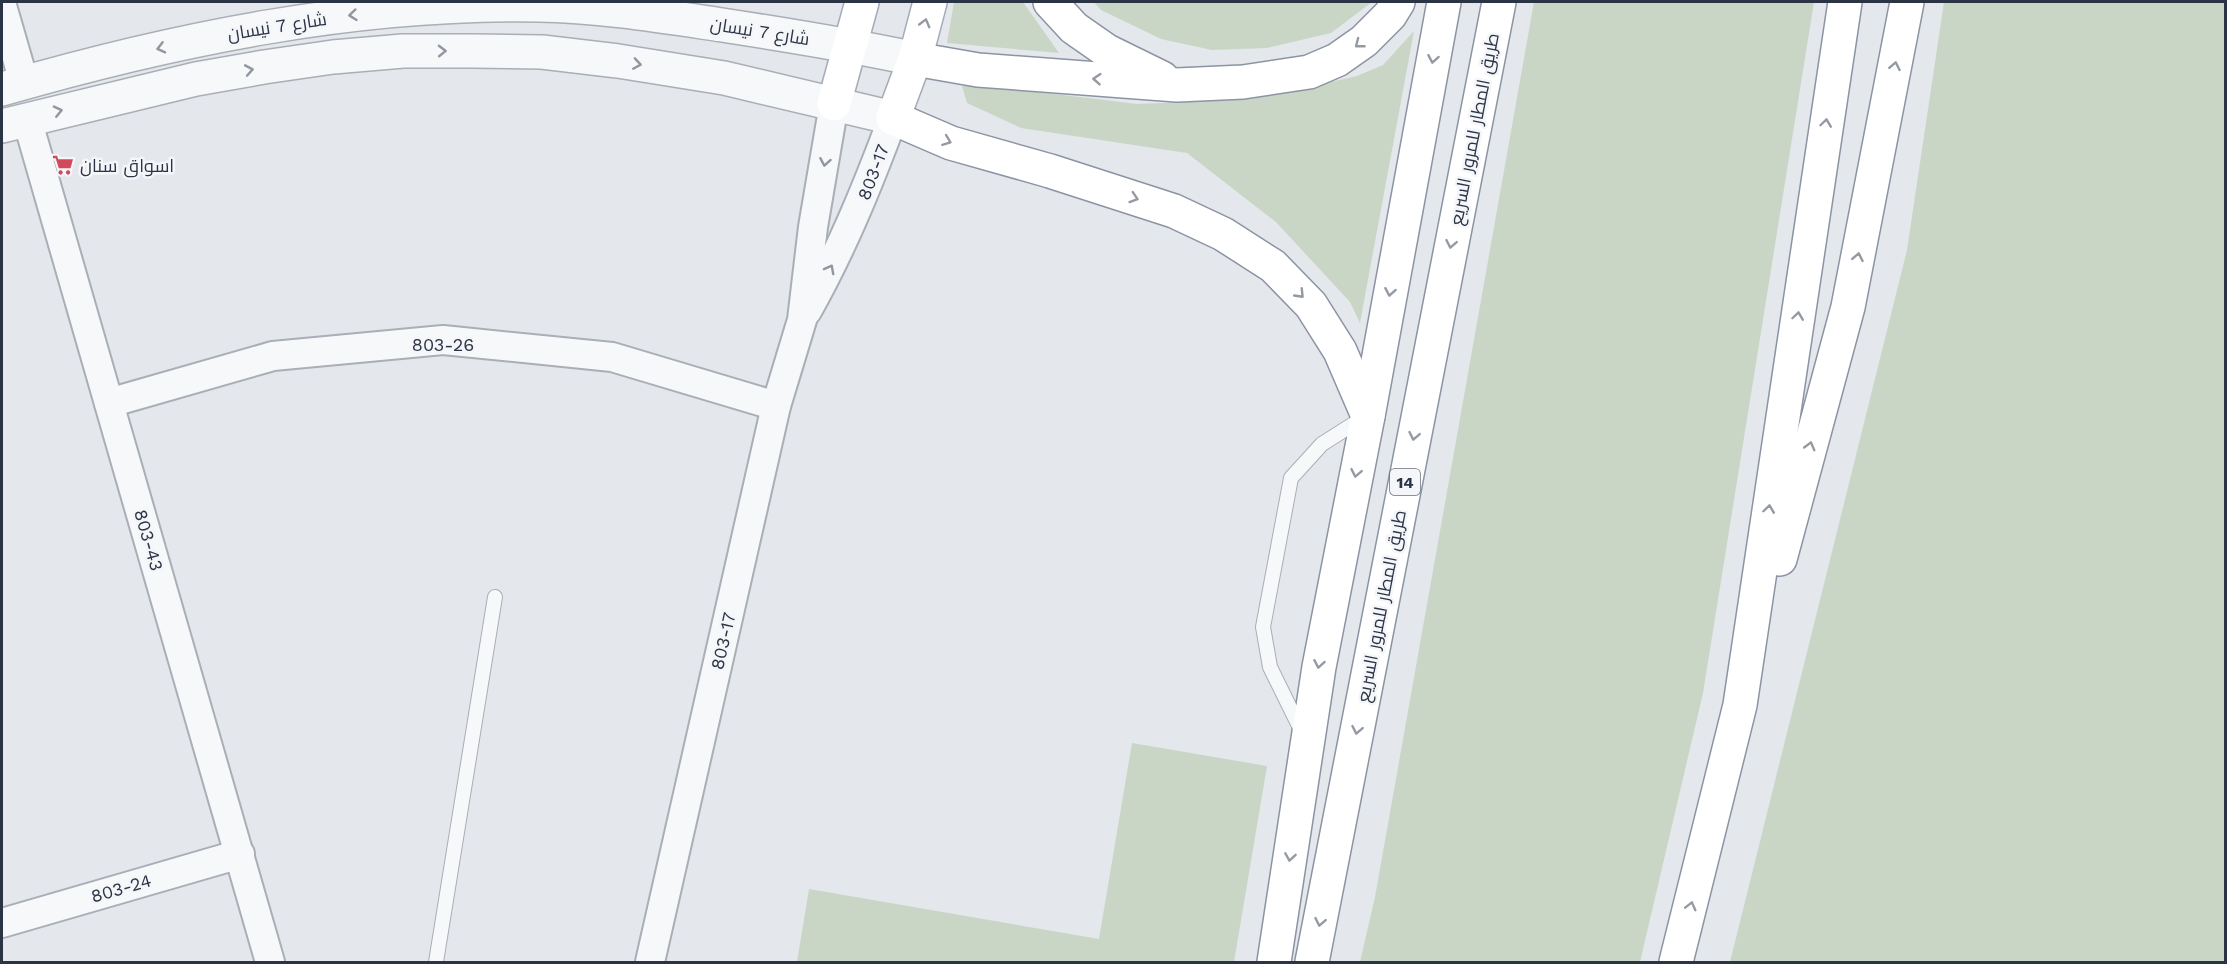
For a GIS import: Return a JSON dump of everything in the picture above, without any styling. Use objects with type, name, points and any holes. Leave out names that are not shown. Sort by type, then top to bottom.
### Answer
[{"type":"main road","points":[[834,104],[862,2]]},
{"type":"main road","points":[[930,2],[915,59],[893,118],[951,143],[1050,171],[1174,211],[1223,234],[1273,266],[1311,305],[1340,351],[1368,416]]},
{"type":"main road","points":[[1050,2],[1074,28],[1107,51],[1177,85]]},
{"type":"main road","points":[[915,59],[978,70],[1177,85],[1243,82],[1309,72],[1337,60],[1364,41],[1390,15],[1398,2]]},
{"type":"main road","points":[[1274,963],[1319,666],[1368,416],[1444,2]]},
{"type":"main road","name":"طريق المطار للمرور السريع","points":[[1312,963],[1498,2]]},
{"type":"main road","points":[[1740,705],[1845,2]]},
{"type":"main road","points":[[1676,963],[1740,705],[1848,307],[1907,2]]},
{"type":"street","points":[[2,6],[13,86]]},
{"type":"street","name":"شارع 7 نيسان","points":[[13,86],[188,42],[327,18],[398,10],[468,6],[638,7],[915,59]]},
{"type":"street","points":[[14,122],[196,79],[333,57],[403,51],[542,52],[618,60],[724,78],[893,118]]},
{"type":"street","name":"803-17","points":[[650,963],[776,406],[802,320],[813,227],[834,104]]},
{"type":"street","name":"803-17","points":[[802,320],[833,266],[893,118]]},
{"type":"street","name":"803-43","points":[[14,122],[109,403],[270,963]]},
{"type":"street","name":"803-26","points":[[109,403],[273,356],[443,340],[612,357],[776,406]]},
{"type":"street","name":"803-24","points":[[2,923],[240,854]]},
{"type":"lane","points":[[1307,742],[1270,667],[1263,627],[1291,478],[1322,444],[1368,416]]},
{"type":"lane","points":[[436,963],[495,597]]},
{"type":"green space","points":[[954,2],[1023,2],[1059,53],[947,43]]},
{"type":"green space","points":[[1094,2],[1372,2],[1331,33],[1267,48],[1212,50],[1161,39],[1101,10]]},
{"type":"green space","points":[[1534,2],[1814,2],[1703,693],[1640,962],[1360,962],[1375,897]]},
{"type":"green space","points":[[1944,2],[2225,2],[2225,962],[1730,962],[1907,250]]},
{"type":"green space","points":[[1414,31],[1360,323],[1350,302],[1276,222],[1187,153],[1021,128],[967,103],[962,86],[982,85],[1137,104],[1234,100],[1357,76],[1383,65]]},
{"type":"green space","points":[[1132,743],[1267,766],[1234,962],[797,962],[809,889],[1099,939]]},
{"type":"place","name":"اسواق سنان","points":[[63,165]]}]
